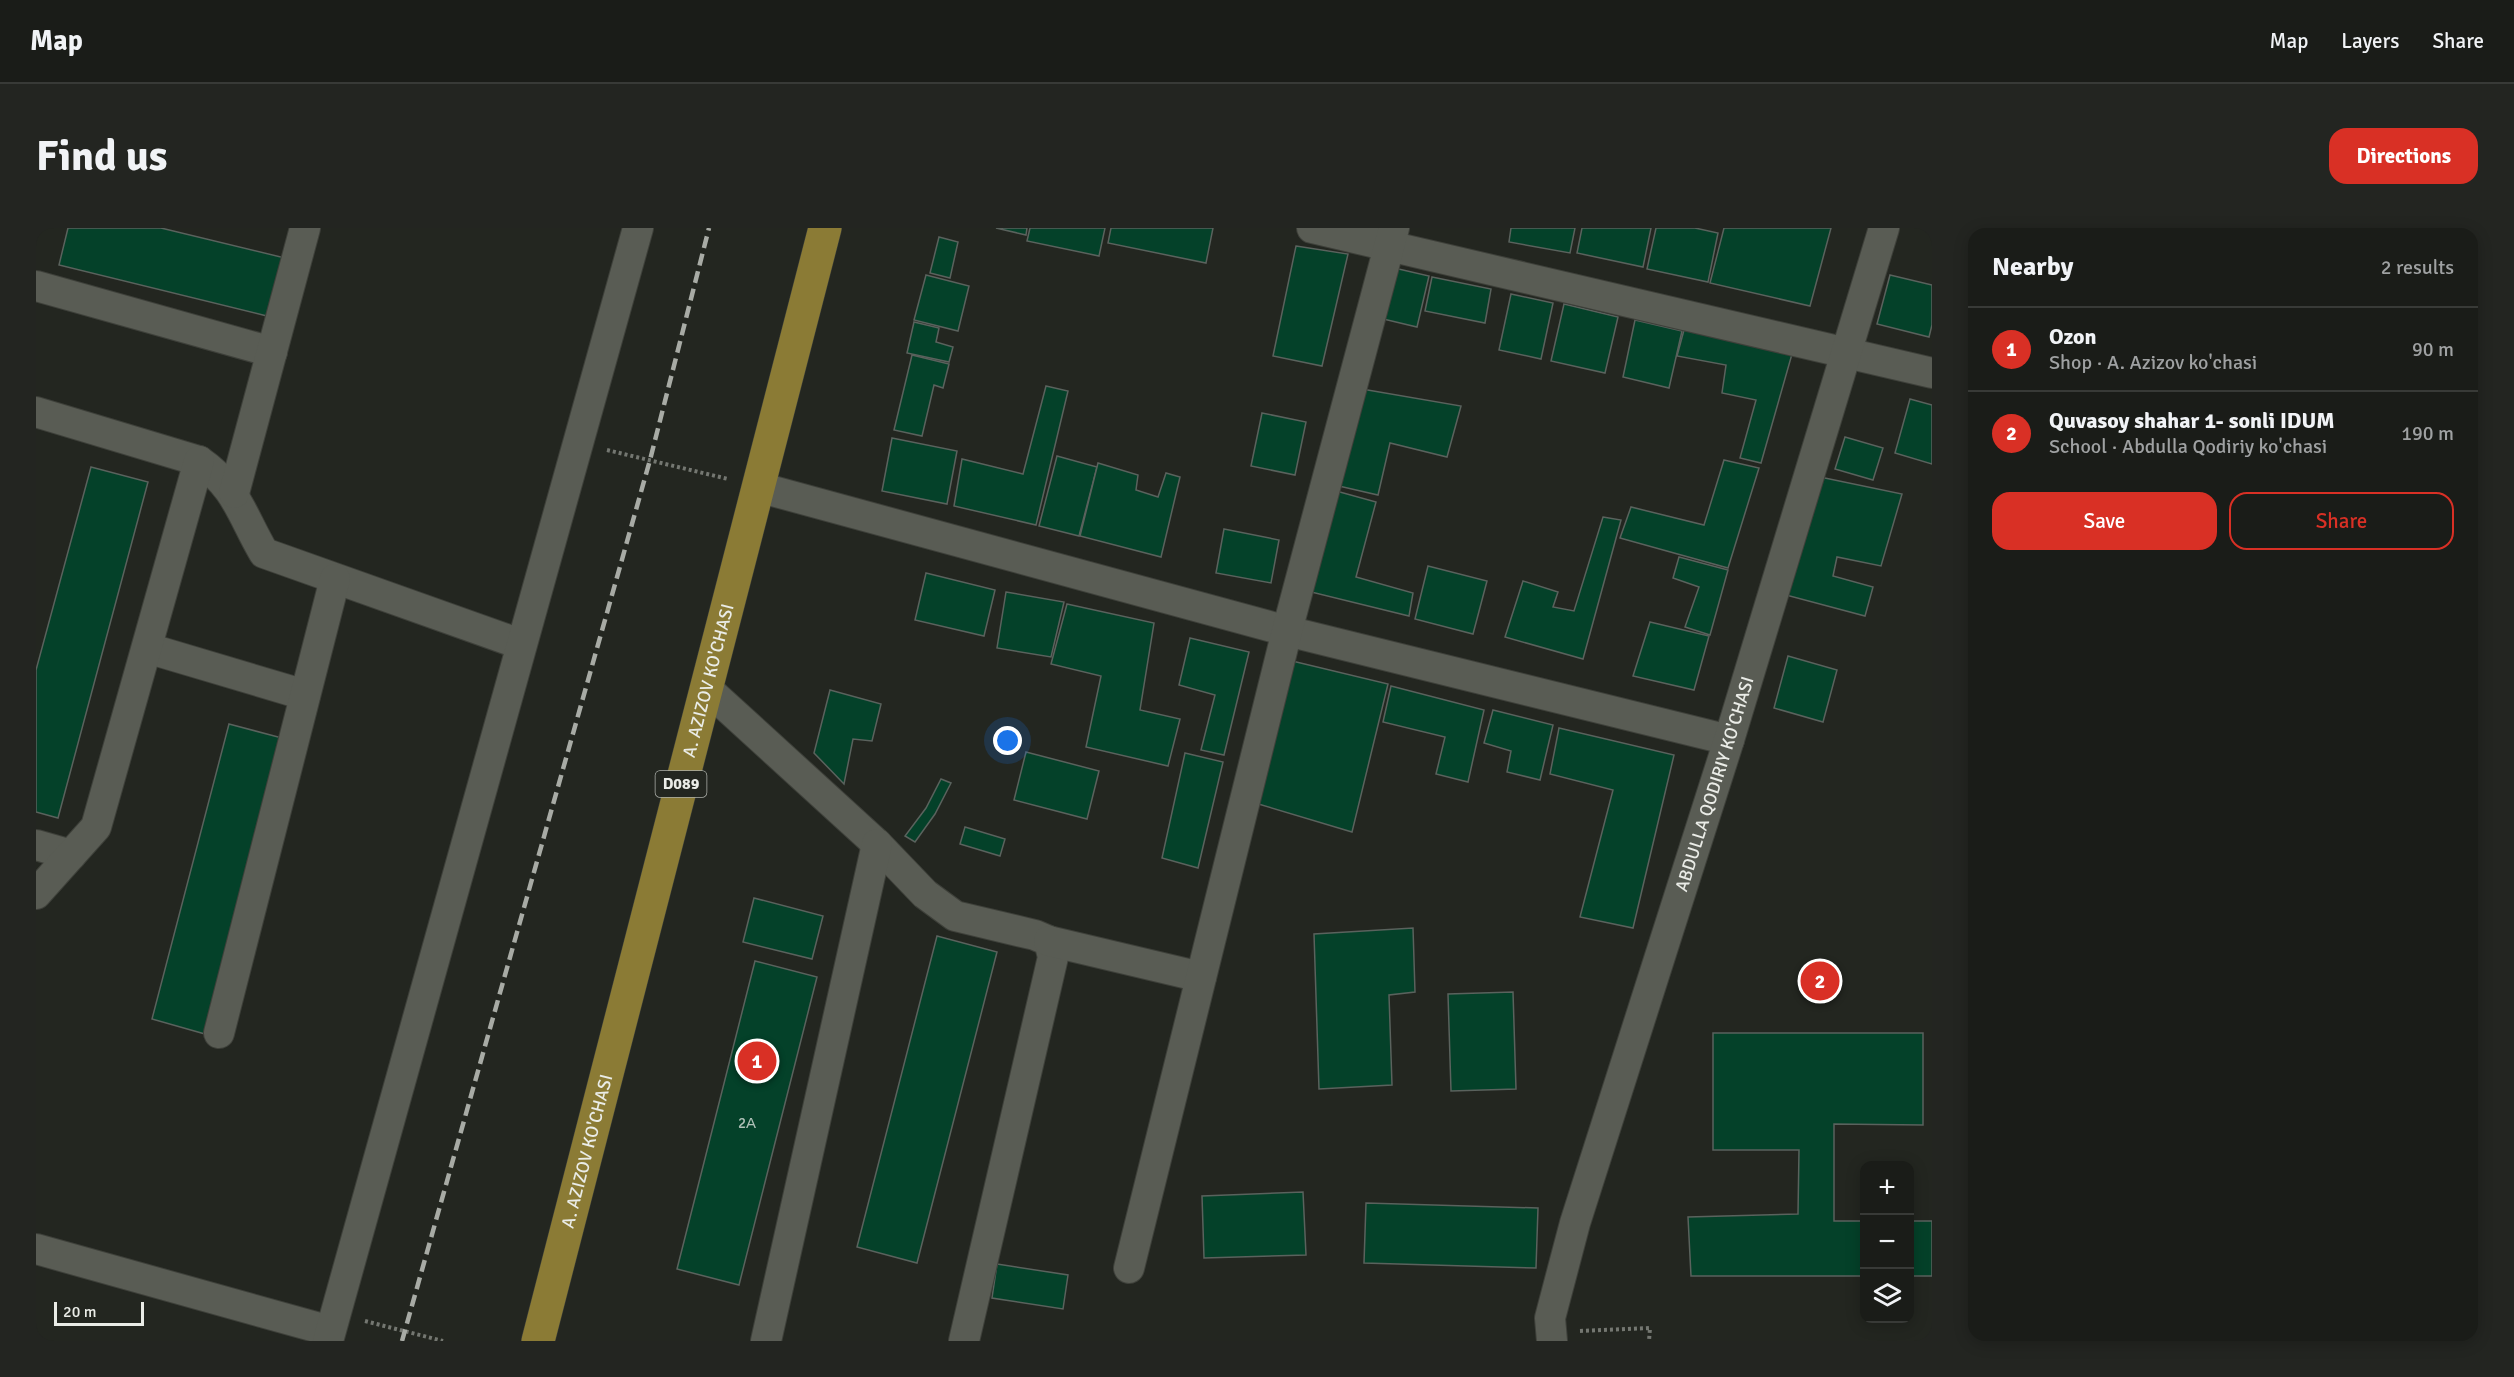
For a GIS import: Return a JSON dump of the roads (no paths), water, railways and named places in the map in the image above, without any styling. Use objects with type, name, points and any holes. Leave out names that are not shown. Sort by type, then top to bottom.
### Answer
[{"type":"main road","name":"A. AZIZOV KO'CHASI","points":[[538,1341],[825,228]]},
{"type":"street","points":[[234,493],[305,228]]},
{"type":"street","points":[[36,1249],[330,1329],[638,228]]},
{"type":"street","points":[[1311,228],[1392,237],[1847,354],[1932,373]]},
{"type":"street","name":"ABDULLA QODIRIY KO'CHASI","points":[[1552,1337],[1551,1318],[1575,1223],[1729,740],[1884,228]]},
{"type":"street","points":[[1129,1268],[1287,631],[1392,237]]},
{"type":"street","points":[[36,286],[272,352]]},
{"type":"street","points":[[36,412],[200,461],[219,474],[234,493],[246,523],[264,554],[520,644]]},
{"type":"street","points":[[36,894],[96,827],[200,461]]},
{"type":"street","points":[[758,487],[1287,631],[1729,740]]},
{"type":"street","points":[[219,1033],[335,579]]},
{"type":"street","points":[[147,648],[305,695]]},
{"type":"street","points":[[706,688],[877,844],[925,894],[956,916],[1201,977]]},
{"type":"street","points":[[766,1341],[877,844]]},
{"type":"street","points":[[36,845],[71,855]]},
{"type":"street","points":[[964,1341],[1053,957],[1049,941]]},
{"type":"railway","points":[[402,1341],[650,460],[709,228]]},
{"type":"place","name":"Quvasoy shahar 1- sonli IDUM","points":[[1820,981]]},
{"type":"place","name":"Ozon","points":[[757,1061]]}]
